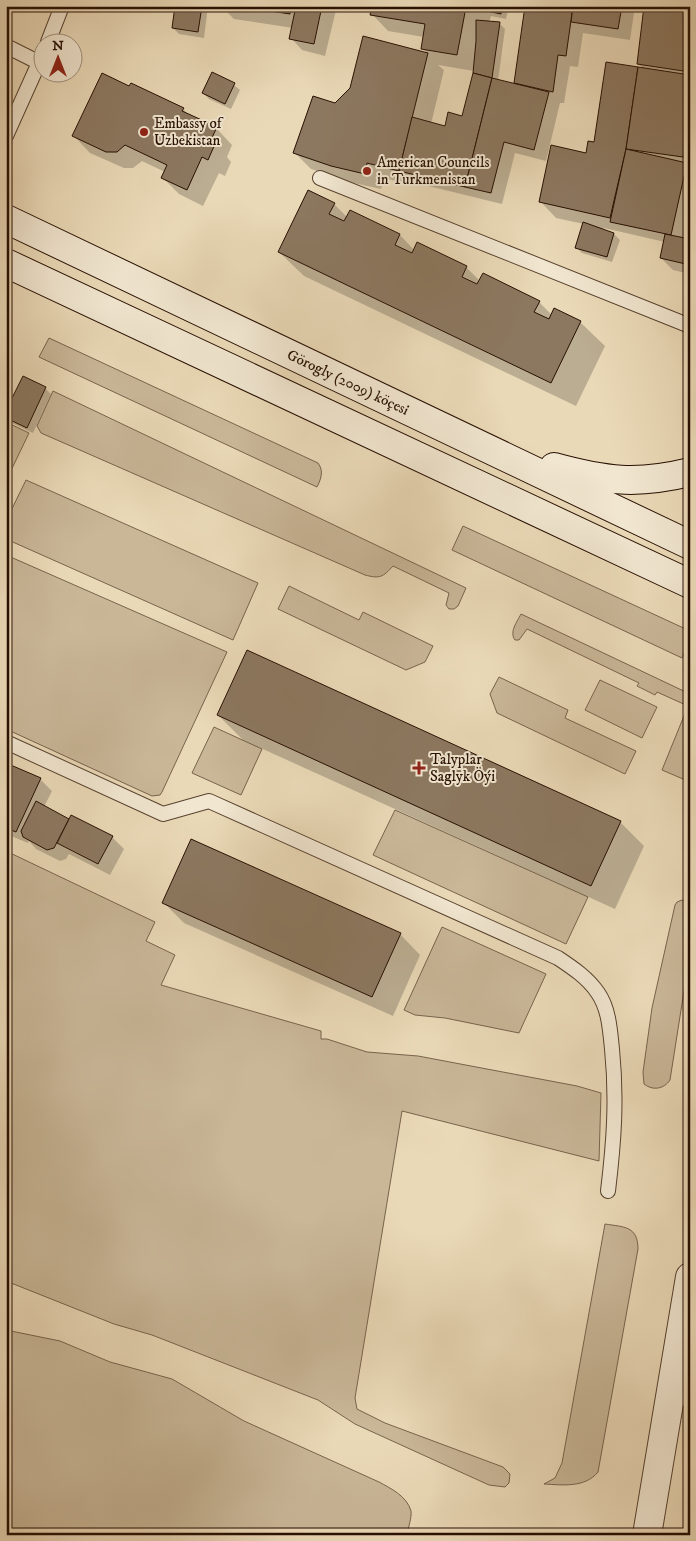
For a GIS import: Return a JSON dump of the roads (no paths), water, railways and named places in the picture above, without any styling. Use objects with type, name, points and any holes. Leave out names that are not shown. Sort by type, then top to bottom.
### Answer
[{"type":"main road","name":"Görogly (2009) köçesi","points":[[6,220],[690,545]]},
{"type":"main road","points":[[6,263],[690,584]]},
{"type":"main road","points":[[482,447],[591,477],[614,480],[669,478],[690,472]]},
{"type":"main road","points":[[647,1535],[680,1398],[690,1277]]},
{"type":"lane","points":[[52,32],[62,6]]},
{"type":"lane","points":[[6,46],[32,56]]},
{"type":"lane","points":[[6,136],[32,79]]},
{"type":"lane","points":[[320,178],[690,326]]},
{"type":"lane","points":[[6,742],[163,814],[209,802],[558,958],[575,970],[599,994],[606,1010],[611,1034],[616,1110],[614,1149],[608,1191]]},
{"type":"place","name":"Embassy of Uzbekistan","points":[[144,132]]},
{"type":"place","name":"American Councils in Turkmenistan","points":[[367,171]]},
{"type":"place","name":"Talyplar Saglyk Öýi","points":[[419,768]]}]
